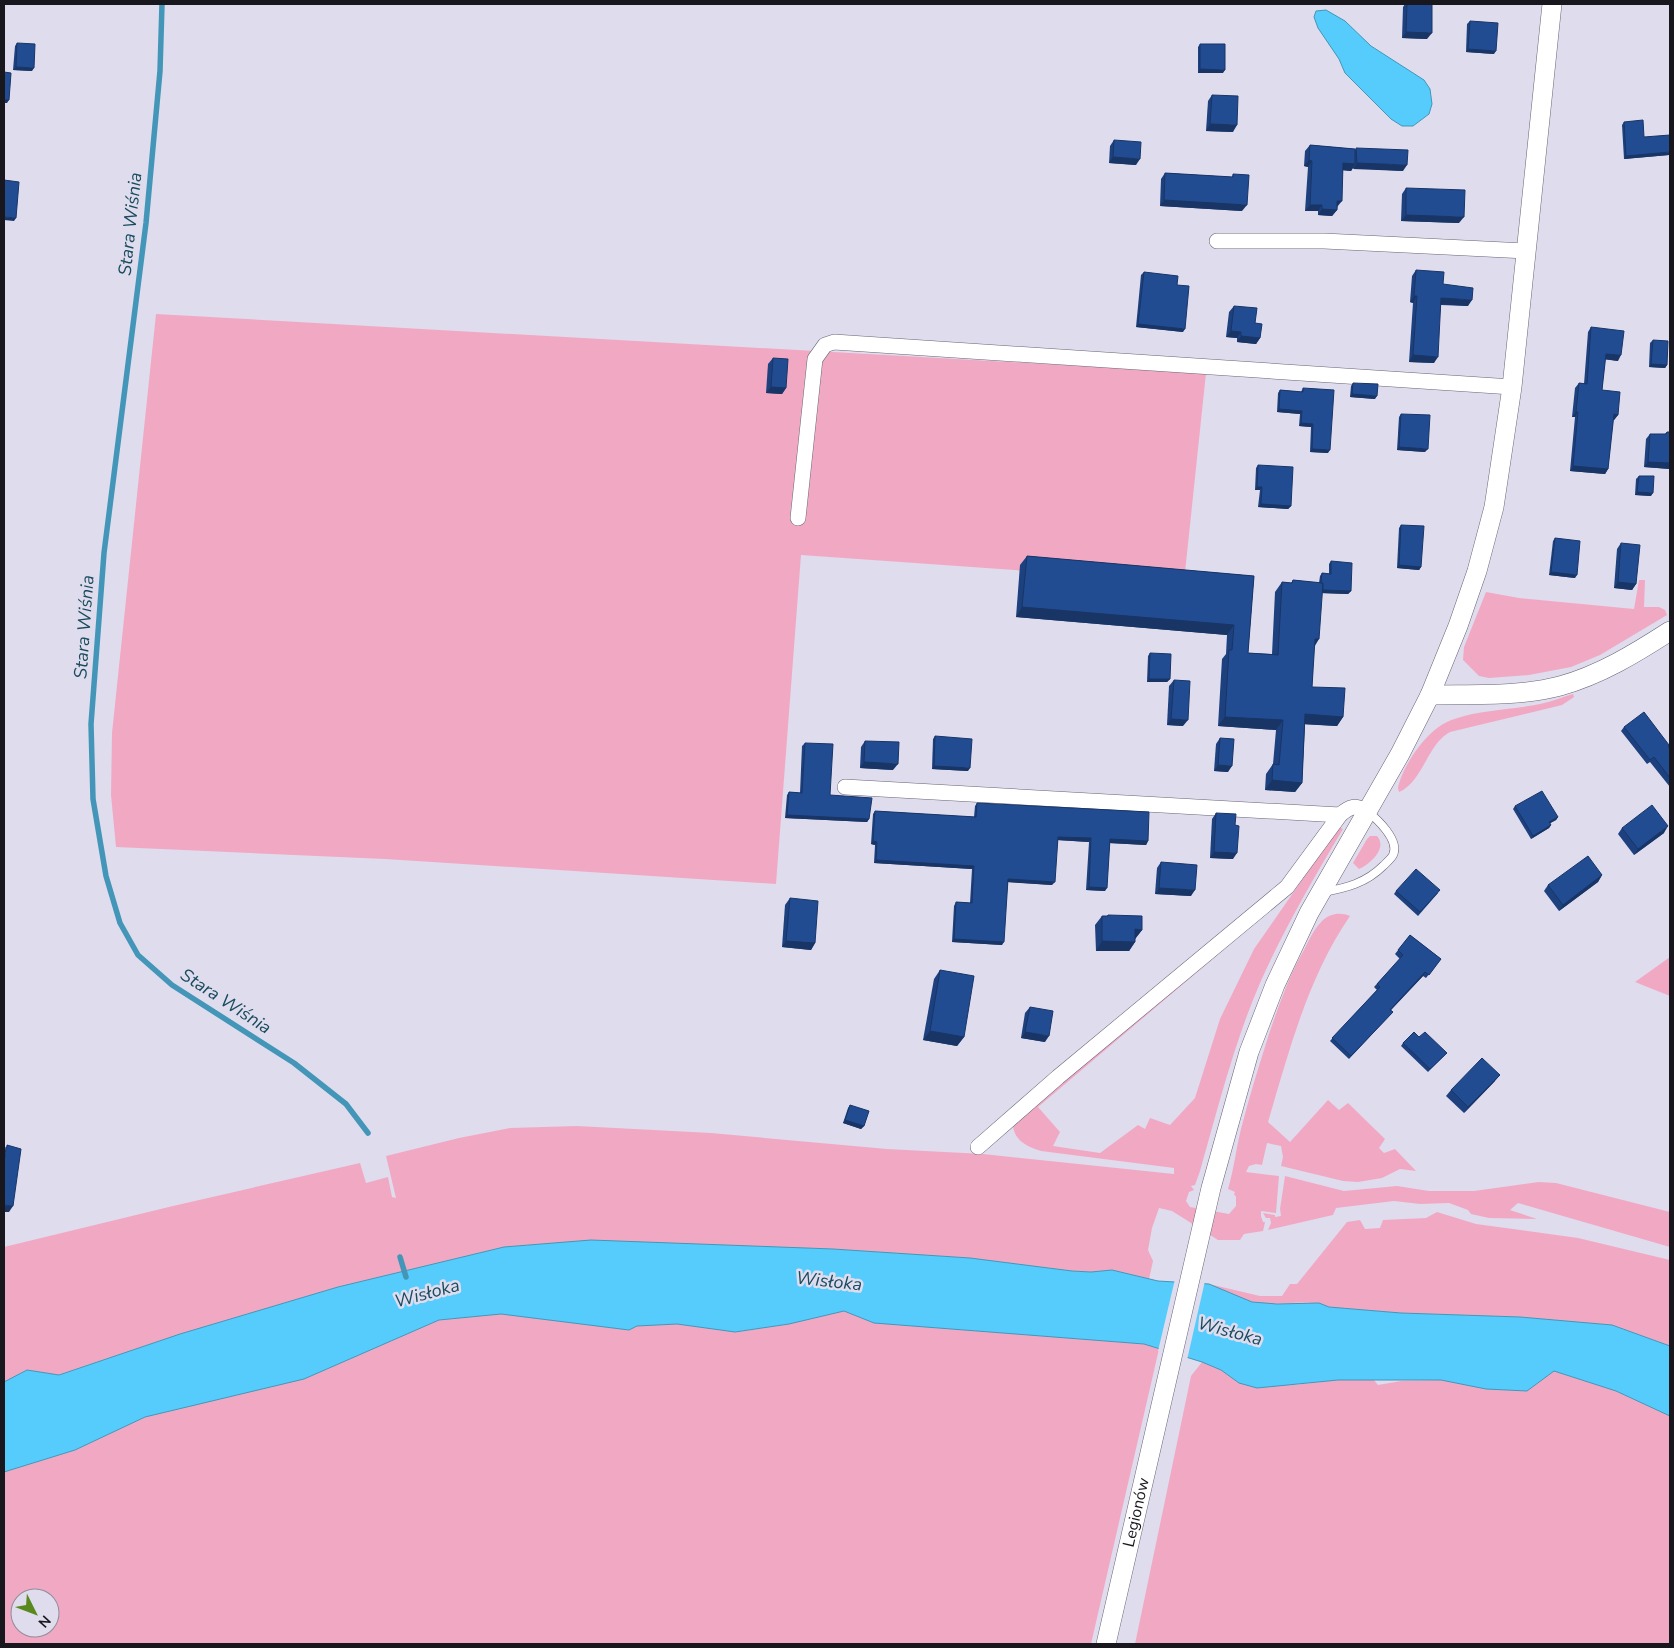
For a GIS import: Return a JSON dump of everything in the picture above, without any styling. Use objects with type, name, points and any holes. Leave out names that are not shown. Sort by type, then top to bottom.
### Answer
[{"type":"street","name":"Legionów","points":[[1106,1644],[1211,1188],[1249,1052],[1275,985],[1308,913],[1400,754],[1430,695],[1458,626],[1477,571],[1494,507],[1512,387],[1552,4]]},
{"type":"street","points":[[1217,241],[1324,241],[1527,251]]},
{"type":"street","points":[[798,518],[815,359],[825,345],[834,342],[1512,387]]},
{"type":"street","points":[[1430,695],[1521,693],[1559,686],[1606,669],[1670,631]]},
{"type":"street","points":[[845,787],[1340,815]]},
{"type":"street","points":[[978,1147],[1058,1077],[1287,887],[1340,815],[1348,808],[1357,806],[1367,811]]},
{"type":"lane","points":[[1320,893],[1347,888],[1364,881],[1393,855],[1393,840],[1379,820],[1367,811]]},
{"type":"shaded area","points":[[156,314],[1206,373],[1184,582],[801,555],[776,884],[385,859],[116,847],[111,795],[112,733]]},
{"type":"shaded area","points":[[1639,580],[1645,580],[1644,607],[1659,607],[1665,610],[1667,615],[1600,655],[1571,667],[1529,675],[1489,678],[1479,676],[1463,660],[1464,647],[1486,592],[1519,598],[1634,609]]},
{"type":"shaded area","points":[[1573,694],[1574,697],[1562,705],[1450,732],[1436,745],[1412,782],[1399,792],[1400,780],[1409,761],[1421,744],[1443,724],[1465,716],[1540,704]]},
{"type":"shaded area","points":[[1339,827],[1343,829],[1310,885],[1260,983],[1242,1029],[1227,1076],[1200,1171],[1195,1185],[1191,1186],[1194,1190],[1189,1192],[1186,1201],[1190,1207],[1229,1214],[1236,1206],[1235,1192],[1228,1189],[1244,1117],[1269,1034],[1289,980],[1312,935],[1322,921],[1328,916],[1336,914],[1350,916],[1335,939],[1311,989],[1292,1042],[1268,1122],[1290,1142],[1328,1100],[1339,1110],[1348,1103],[1385,1139],[1379,1148],[1384,1153],[1395,1149],[1416,1171],[1400,1169],[1382,1178],[1358,1182],[1343,1181],[1281,1166],[1283,1157],[1281,1146],[1267,1143],[1262,1165],[1249,1166],[1246,1172],[1279,1176],[1276,1213],[1261,1211],[1263,1222],[1265,1222],[1263,1231],[1244,1234],[1240,1240],[1218,1240],[1172,1211],[1159,1208],[1152,1228],[1148,1250],[1153,1261],[1149,1279],[1112,1270],[1072,1271],[970,1258],[833,1249],[718,1246],[504,1247],[338,1287],[180,1334],[58,1375],[27,1370],[4,1382],[4,1247],[360,1163],[366,1183],[388,1177],[392,1197],[396,1198],[386,1156],[510,1128],[577,1126],[711,1133],[887,1149],[983,1154],[1174,1174],[1174,1168],[1041,1151],[1031,1148],[1019,1139],[1013,1125],[1023,1113],[1261,918],[1038,1107],[1060,1132],[1053,1146],[1100,1153],[1138,1125],[1145,1129],[1150,1118],[1170,1125],[1195,1098],[1220,1019],[1254,949]]},
{"type":"shaded area","points":[[1370,836],[1377,836],[1380,841],[1379,850],[1372,860],[1359,869],[1353,863]]},
{"type":"shaded area","points":[[1670,957],[1670,996],[1635,982]]},
{"type":"shaded area","points":[[1285,1176],[1344,1191],[1397,1186],[1429,1191],[1474,1191],[1539,1182],[1556,1183],[1670,1212],[1670,1247],[1518,1203],[1510,1210],[1537,1219],[1489,1218],[1471,1214],[1468,1210],[1449,1203],[1420,1204],[1394,1201],[1336,1208],[1333,1215],[1268,1230],[1271,1223],[1270,1218],[1266,1218],[1263,1213],[1275,1215],[1275,1217],[1281,1216],[1280,1209]]},
{"type":"shaded area","points":[[1437,1212],[1476,1224],[1578,1238],[1670,1260],[1670,1346],[1612,1325],[1520,1317],[1401,1313],[1329,1307],[1311,1303],[1262,1304],[1241,1298],[1209,1284],[1260,1296],[1282,1296],[1290,1284],[1297,1284],[1347,1222],[1360,1220],[1365,1229],[1380,1228],[1383,1220],[1426,1218]]},
{"type":"shaded area","points":[[844,1311],[874,1323],[1144,1344],[1159,1349],[1091,1644],[4,1644],[4,1472],[75,1450],[145,1417],[304,1379],[439,1320],[501,1314],[629,1330],[637,1326],[677,1324],[735,1332],[789,1324]]},
{"type":"shaded area","points":[[1202,1362],[1221,1370],[1239,1383],[1293,1385],[1338,1380],[1373,1379],[1378,1385],[1401,1381],[1441,1380],[1486,1389],[1527,1391],[1554,1371],[1616,1391],[1670,1416],[1670,1644],[1135,1644],[1191,1376]]},
{"type":"water","points":[[1326,10],[1345,21],[1371,46],[1424,80],[1430,89],[1432,104],[1429,114],[1413,126],[1402,126],[1391,119],[1345,73],[1339,59],[1318,28],[1314,17],[1316,11]]},
{"type":"water","name":"Wisłoka","points":[[591,1240],[833,1249],[970,1258],[1072,1271],[1112,1270],[1158,1281],[1209,1284],[1252,1302],[1277,1304],[1319,1303],[1329,1307],[1401,1313],[1520,1317],[1612,1325],[1670,1346],[1670,1416],[1616,1391],[1554,1371],[1527,1391],[1486,1389],[1441,1380],[1338,1380],[1257,1388],[1239,1383],[1221,1370],[1202,1362],[1144,1344],[874,1323],[844,1311],[789,1324],[735,1332],[677,1324],[637,1326],[629,1330],[501,1314],[439,1320],[304,1379],[145,1417],[75,1450],[4,1472],[4,1382],[27,1370],[59,1375],[180,1334],[338,1287],[504,1247]]},
{"type":"pier","points":[[1175,1279],[1205,1281],[1187,1360],[1158,1351]]},
{"type":"building","points":[[1407,4],[1432,4],[1432,33],[1406,32]]},
{"type":"building","points":[[1470,21],[1498,23],[1496,51],[1468,49]]},
{"type":"building","points":[[17,43],[35,44],[34,68],[16,67]]},
{"type":"building","points":[[1200,44],[1225,44],[1225,70],[1200,69]]},
{"type":"building","points":[[4,72],[11,73],[9,100],[4,100]]},
{"type":"building","points":[[1212,95],[1238,96],[1237,125],[1210,124]]},
{"type":"building","points":[[1643,120],[1644,137],[1670,135],[1670,152],[1626,156],[1624,122]]},
{"type":"building","points":[[1114,140],[1141,142],[1140,159],[1113,157]]},
{"type":"building","points":[[1310,145],[1355,149],[1355,164],[1343,163],[1342,201],[1337,201],[1337,210],[1322,209],[1322,205],[1310,205],[1312,161],[1309,160]]},
{"type":"building","points":[[1356,148],[1408,150],[1407,165],[1357,163]]},
{"type":"building","points":[[1165,173],[1233,177],[1233,174],[1249,175],[1247,205],[1164,200]]},
{"type":"building","points":[[4,180],[19,182],[16,218],[4,217]]},
{"type":"building","points":[[1406,188],[1465,190],[1464,217],[1406,215]]},
{"type":"building","points":[[1416,270],[1444,272],[1443,284],[1473,288],[1472,300],[1441,298],[1438,357],[1413,355],[1417,296],[1414,296]]},
{"type":"building","points":[[1144,272],[1178,276],[1177,285],[1189,286],[1185,329],[1138,324]]},
{"type":"building","points":[[1234,306],[1257,308],[1255,323],[1262,324],[1260,338],[1241,336],[1241,332],[1231,331]]},
{"type":"building","points":[[1591,327],[1624,331],[1621,355],[1606,354],[1602,390],[1620,392],[1618,415],[1614,414],[1608,469],[1573,466],[1579,383],[1587,384]]},
{"type":"building","points":[[1653,340],[1668,341],[1667,365],[1651,364]]},
{"type":"building","points":[[773,358],[788,359],[786,388],[771,387]]},
{"type":"building","points":[[1353,383],[1378,384],[1377,396],[1352,394]]},
{"type":"building","points":[[1303,388],[1334,390],[1330,450],[1312,449],[1313,424],[1301,423],[1302,411],[1279,409],[1280,390],[1303,392]]},
{"type":"building","points":[[1401,414],[1430,415],[1428,449],[1399,447]]},
{"type":"building","points":[[1670,432],[1670,463],[1648,462],[1650,434],[1666,434]]},
{"type":"building","points":[[1258,465],[1293,467],[1291,506],[1261,504],[1262,487],[1257,487]]},
{"type":"building","points":[[1639,476],[1654,476],[1653,493],[1637,492]]},
{"type":"building","points":[[1401,525],[1424,526],[1421,567],[1399,565]]},
{"type":"building","points":[[1555,538],[1580,541],[1577,575],[1551,572]]},
{"type":"building","points":[[1621,543],[1640,545],[1636,584],[1618,582]]},
{"type":"building","points":[[1027,556],[1254,576],[1248,653],[1278,655],[1282,582],[1292,583],[1293,580],[1323,583],[1319,639],[1315,639],[1312,687],[1345,688],[1343,717],[1305,714],[1302,783],[1272,780],[1273,764],[1279,765],[1283,720],[1225,717],[1229,650],[1232,650],[1234,625],[1022,607]]},
{"type":"building","points":[[1331,561],[1352,563],[1351,591],[1323,590],[1323,583],[1321,583],[1322,573],[1331,574]]},
{"type":"building","points":[[1150,653],[1171,654],[1170,679],[1149,679]]},
{"type":"building","points":[[1174,680],[1190,681],[1188,720],[1171,719]]},
{"type":"building","points":[[1644,712],[1669,745],[1670,778],[1654,757],[1650,760],[1624,727]]},
{"type":"building","points":[[935,736],[972,739],[970,768],[934,766]]},
{"type":"building","points":[[1220,738],[1234,739],[1232,766],[1218,765]]},
{"type":"building","points":[[865,741],[899,742],[898,764],[864,762]]},
{"type":"building","points":[[805,743],[833,744],[830,795],[872,798],[869,819],[787,815],[789,792],[802,793]]},
{"type":"building","points":[[1542,791],[1558,817],[1549,822],[1551,825],[1533,836],[1515,806]]},
{"type":"building","points":[[977,803],[1149,812],[1148,841],[1110,839],[1107,888],[1089,887],[1091,838],[1058,837],[1055,882],[1008,879],[1004,942],[954,939],[956,902],[972,903],[974,866],[876,860],[877,842],[873,841],[875,811],[976,817]]},
{"type":"building","points":[[1652,805],[1668,826],[1638,849],[1622,828]]},
{"type":"building","points":[[1216,813],[1236,814],[1235,825],[1239,826],[1237,853],[1214,852]]},
{"type":"building","points":[[1588,856],[1602,875],[1563,905],[1548,885]]},
{"type":"building","points":[[1161,862],[1197,865],[1195,890],[1159,888]]},
{"type":"building","points":[[1416,869],[1440,890],[1420,912],[1396,891]]},
{"type":"building","points":[[790,898],[818,901],[815,943],[786,941]]},
{"type":"building","points":[[1102,916],[1142,916],[1142,930],[1135,929],[1135,942],[1102,941]]},
{"type":"building","points":[[1410,935],[1441,959],[1429,975],[1425,972],[1390,1010],[1393,1012],[1351,1056],[1332,1038],[1380,987],[1377,984],[1403,955],[1398,950]]},
{"type":"building","points":[[940,970],[974,976],[964,1037],[930,1031]]},
{"type":"building","points":[[1030,1007],[1053,1011],[1049,1036],[1025,1032]]},
{"type":"building","points":[[1414,1032],[1419,1037],[1425,1032],[1447,1053],[1430,1069],[1403,1043]]},
{"type":"building","points":[[1482,1058],[1500,1075],[1468,1107],[1451,1090]]},
{"type":"building","points":[[850,1105],[869,1111],[864,1126],[845,1120]]},
{"type":"building","points":[[7,1145],[21,1149],[13,1206],[4,1205],[4,1163]]},
{"type":"waterway","name":"Stara Wiśnia","points":[[162,4],[160,71],[146,223],[104,553],[91,724],[93,799],[106,876],[120,923],[138,955],[172,985],[294,1063],[346,1104],[368,1133]]},
{"type":"waterway","name":"Stara Wiśnia","points":[[400,1257],[406,1277]]}]
